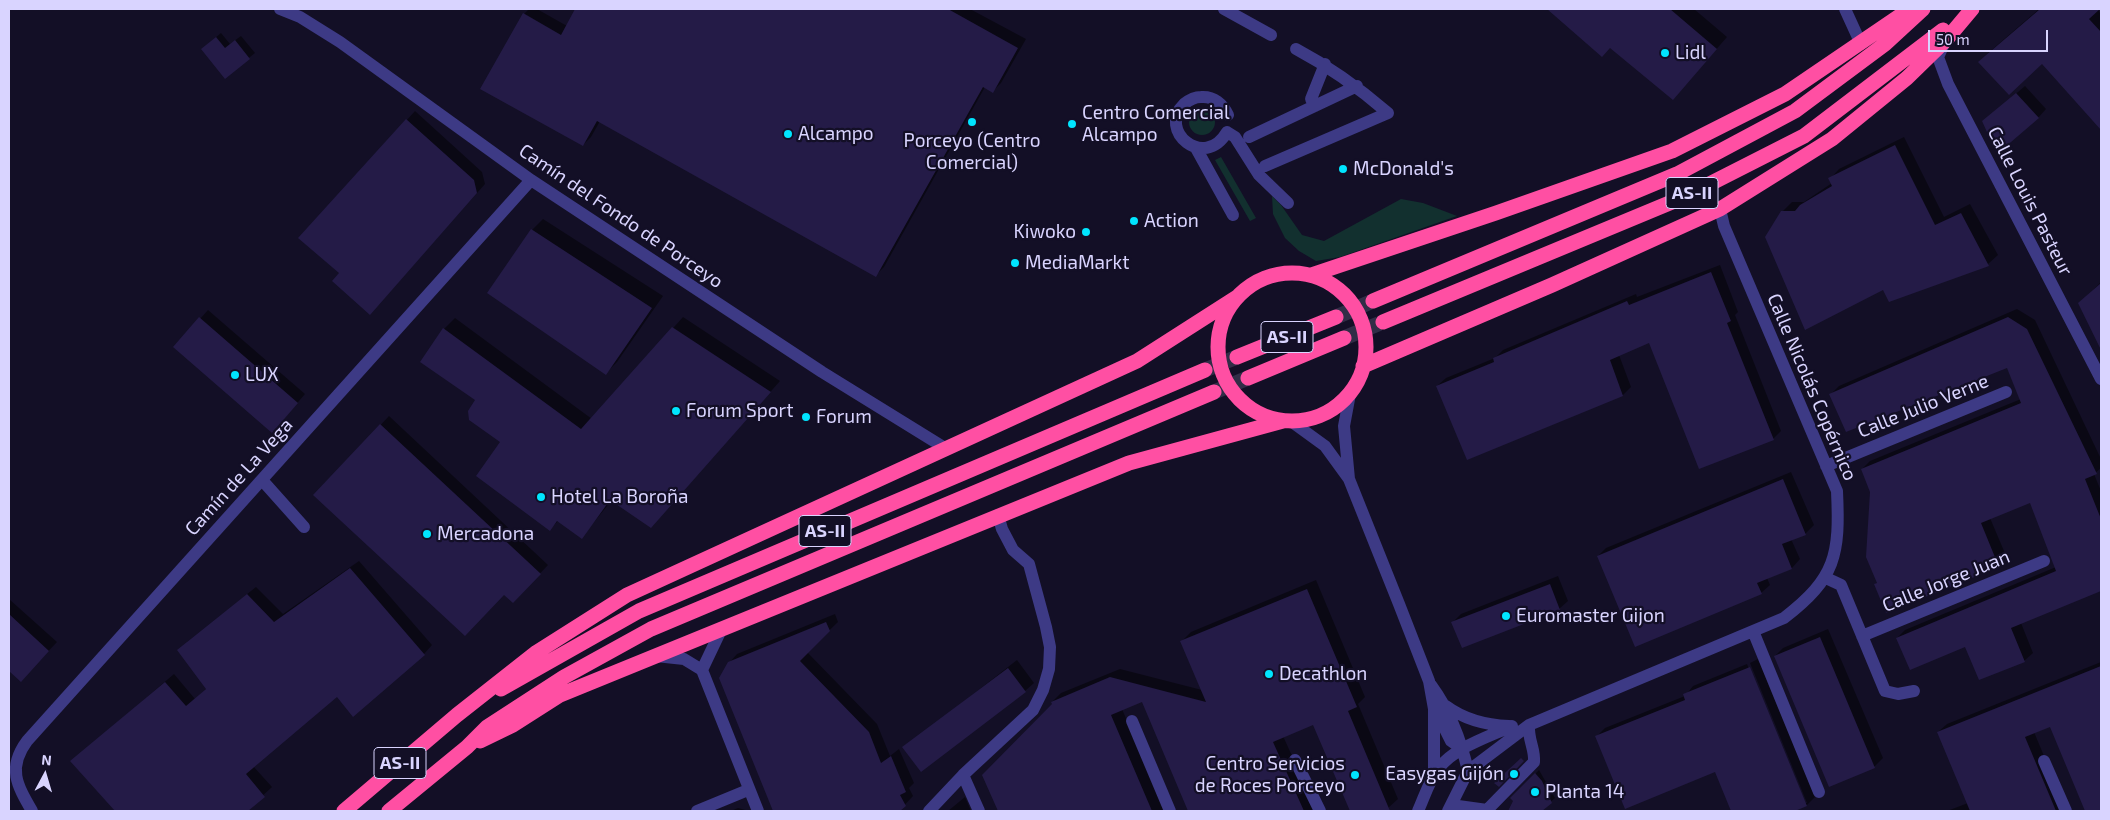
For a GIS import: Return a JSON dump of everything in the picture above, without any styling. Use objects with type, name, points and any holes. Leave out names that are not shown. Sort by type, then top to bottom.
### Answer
[{"type":"highway","points":[[1311,275],[1672,151],[1785,94],[1910,9]]},
{"type":"highway","name":"AS-II","points":[[1373,301],[1677,174],[1795,111],[1885,44],[1923,9]]},
{"type":"highway","points":[[1363,366],[1552,286],[1720,209],[1832,139],[1906,78],[1946,40],[1971,9]]},
{"type":"highway","name":"AS-II","points":[[1383,322],[1684,197],[1804,136],[1971,9]]},
{"type":"highway","points":[[467,747],[513,725],[560,695],[1129,463],[1288,421],[1333,409],[1350,394],[1363,366],[1365,336],[1358,313],[1343,292],[1328,282],[1311,275],[1289,272],[1271,275],[1247,286],[1237,297],[1223,320],[1218,361],[1222,375],[1229,388],[1243,402],[1258,412],[1288,421]]},
{"type":"highway","points":[[457,715],[537,652],[627,595],[1137,361],[1237,297]]},
{"type":"highway","name":"AS-II","points":[[1238,357],[1336,317]]},
{"type":"highway","name":"AS-II","points":[[1248,378],[1344,338]]},
{"type":"highway","name":"AS-II","points":[[344,811],[457,715],[639,611],[1205,370]]},
{"type":"highway","name":"AS-II","points":[[389,811],[467,747],[487,727],[564,677],[651,630],[1214,392]]},
{"type":"street","name":"Camín del Fondo de Porceyo","points":[[280,9],[300,17],[340,42],[531,180],[837,381],[944,448]]},
{"type":"street","points":[[1224,9],[1271,35]]},
{"type":"street","points":[[1844,9],[1861,44]]},
{"type":"street","name":"Calle Louis Pasteur","points":[[1946,40],[1938,57],[1948,84],[2101,378]]},
{"type":"street","points":[[1265,166],[1388,113],[1357,86],[1325,64],[1296,49]]},
{"type":"street","points":[[1315,106],[1312,100],[1325,64]]},
{"type":"street","points":[[1249,138],[1357,86]]},
{"type":"street","points":[[1228,115],[1218,102],[1211,98],[1203,97],[1187,102],[1177,114],[1177,140],[1196,148],[1207,148],[1215,146],[1227,132],[1235,137],[1259,175],[1288,203]]},
{"type":"street","points":[[1196,148],[1233,215]]},
{"type":"street","name":"Camín de La Vega","points":[[32,811],[16,782],[12,769],[27,741],[531,180]]},
{"type":"street","name":"Calle Nicolás Copérnico","points":[[1468,771],[1482,758],[1528,725],[1784,618],[1808,599],[1826,578],[1836,548],[1837,491],[1724,226],[1720,209]]},
{"type":"street","name":"Calle Julio Verne","points":[[1826,466],[2006,392]]},
{"type":"street","points":[[1349,479],[1344,426],[1350,394]]},
{"type":"street","points":[[1288,421],[1325,446],[1349,479],[1428,681],[1463,750],[1468,771],[1449,808],[1487,810],[1534,762],[1534,754],[1528,739],[1528,725]]},
{"type":"street","points":[[262,480],[304,527]]},
{"type":"street","points":[[929,811],[963,775],[1033,710],[1043,690],[1049,670],[1050,647],[1029,564],[1013,550],[1002,529],[998,515]]},
{"type":"street","name":"Calle Jorge Juan","points":[[1862,636],[2044,561]]},
{"type":"street","points":[[1826,578],[1841,585],[1885,691],[1898,694],[1914,691]]},
{"type":"street","points":[[702,670],[722,628]]},
{"type":"street","points":[[1753,631],[1819,792]]},
{"type":"street","points":[[656,656],[684,659],[702,670],[748,790],[758,811]]},
{"type":"street","points":[[1418,811],[1434,776],[1440,707]]},
{"type":"street","name":"Calle Nicolás Copérnico","points":[[1440,707],[1486,725],[1528,725]]},
{"type":"street","points":[[1132,721],[1170,811]]},
{"type":"street","name":"Calle Nicolás Copérnico","points":[[1434,776],[1449,759],[1463,750],[1512,726]]},
{"type":"street","points":[[1463,750],[1482,758]]},
{"type":"street","points":[[1295,760],[1320,811]]},
{"type":"street","points":[[2044,761],[2066,811]]},
{"type":"street","points":[[963,775],[978,811]]},
{"type":"street","points":[[697,811],[748,790]]},
{"type":"green space","points":[[1202,109],[1211,113],[1215,122],[1211,131],[1202,135],[1193,131],[1189,122],[1193,113]]},
{"type":"green space","points":[[1221,157],[1256,218],[1250,221],[1215,160]]},
{"type":"green space","points":[[1272,196],[1281,205],[1302,235],[1324,241],[1401,199],[1423,203],[1457,216],[1340,257],[1316,261],[1299,251],[1285,238],[1273,214]]},
{"type":"building","name":"Alcampo","points":[[575,9],[948,9],[1018,48],[993,93],[983,87],[876,277],[597,121],[583,146],[480,89],[523,13],[561,35]]},
{"type":"building","name":"Lidl","points":[[1547,9],[1670,9],[1717,49],[1673,100],[1610,48],[1602,57]]},
{"type":"building","points":[[2040,9],[2100,9],[2089,19],[2101,32],[2101,130],[2042,64],[2009,95],[1978,62]]},
{"type":"building","points":[[216,37],[225,48],[235,40],[250,59],[225,79],[201,49]]},
{"type":"building","points":[[2016,93],[2039,118],[1997,154],[1982,121]]},
{"type":"building","points":[[406,119],[474,180],[477,193],[370,315],[332,281],[339,273],[298,238]]},
{"type":"building","points":[[1895,145],[1935,225],[1961,213],[1989,266],[1889,302],[1883,290],[1805,330],[1765,237],[1781,211],[1795,211],[1800,205],[1832,186],[1828,178]]},
{"type":"building","points":[[531,229],[652,308],[606,375],[487,293]]},
{"type":"building","points":[[1711,272],[1731,321],[1727,323],[1774,440],[1699,469],[1649,343],[1610,360],[1623,396],[1467,460],[1436,386],[1494,362],[1493,358],[1627,301],[1629,305]]},
{"type":"building","points":[[2101,283],[2101,350],[2078,303]]},
{"type":"building","name":"LUX","points":[[199,317],[298,403],[272,433],[173,347]]},
{"type":"building","points":[[2008,317],[2027,329],[2097,474],[2085,479],[2101,519],[2101,591],[2011,628],[2025,662],[1979,680],[1965,647],[1910,670],[1896,638],[2056,571],[2030,503],[1981,523],[1999,567],[1886,613],[1874,584],[1877,583],[1866,557],[1870,492],[1861,469],[2021,403],[2007,368],[1846,432],[1829,394]]},
{"type":"building","points":[[672,327],[771,392],[651,528],[610,500],[582,539],[557,521],[550,531],[476,476],[500,442],[469,420],[468,411],[475,400],[420,362],[443,328],[581,429]]},
{"type":"building","name":"Mercadona","points":[[380,424],[541,574],[513,603],[504,595],[465,636],[313,495]]},
{"type":"building","points":[[1783,479],[1806,535],[1782,544],[1792,569],[1757,583],[1762,594],[1635,647],[1597,556]]},
{"type":"building","points":[[350,568],[425,655],[353,717],[337,697],[246,774],[265,797],[248,811],[115,811],[70,761],[165,682],[186,706],[206,689],[177,650],[247,594],[274,622]]},
{"type":"building","name":"Euromaster Gijon","points":[[1550,584],[1560,610],[1462,648],[1451,622]]},
{"type":"building","points":[[1307,589],[1357,707],[1348,711],[1390,811],[1350,811],[1313,725],[1273,742],[1304,811],[1188,811],[1142,702],[1111,715],[1152,811],[998,811],[982,775],[1052,704],[1051,702],[1110,677],[1206,702],[1180,641]]},
{"type":"building","points":[[9,614],[49,651],[21,682],[9,671]]},
{"type":"building","points":[[826,622],[830,631],[800,661],[869,732],[881,763],[891,756],[906,792],[900,795],[906,806],[900,811],[773,811],[719,678],[728,662]]},
{"type":"building","points":[[1820,637],[1875,768],[1829,787],[1774,656]]},
{"type":"building","points":[[2101,666],[2101,811],[2085,811],[2050,727],[2025,737],[2056,811],[1970,811],[1937,732]]},
{"type":"building","points":[[1750,667],[1807,806],[1795,811],[1731,811],[1715,772],[1625,809],[1595,736],[1685,700],[1683,694]]},
{"type":"building","points":[[1008,668],[1026,692],[921,772],[902,747]]},
{"type":"building","points":[[1521,758],[1524,761],[1499,787],[1494,783]]},
{"type":"building","name":"Planta 14","points":[[1535,773],[1542,781],[1552,803],[1542,811],[1508,811],[1513,801],[1510,798]]},
{"type":"tunnel","points":[[1336,317],[1373,301]]},
{"type":"tunnel","points":[[1344,338],[1383,322]]},
{"type":"tunnel","points":[[1205,370],[1237,357]]},
{"type":"tunnel","points":[[1214,392],[1248,378]]},
{"type":"place","name":"Lidl","points":[[1665,53]]},
{"type":"place","name":"Porceyo (Centro Comercial)","points":[[972,122]]},
{"type":"place","name":"Centro Comercial Alcampo","points":[[1072,124]]},
{"type":"place","name":"Alcampo","points":[[788,134]]},
{"type":"place","name":"McDonald's","points":[[1343,169]]},
{"type":"place","name":"Action","points":[[1134,221]]},
{"type":"place","name":"Kiwoko","points":[[1086,232]]},
{"type":"place","name":"MediaMarkt","points":[[1015,263]]},
{"type":"place","name":"LUX","points":[[235,375]]},
{"type":"place","name":"Forum Sport","points":[[676,411]]},
{"type":"place","name":"Forum","points":[[806,417]]},
{"type":"place","name":"Hotel La Boroña","points":[[541,497]]},
{"type":"place","name":"Mercadona","points":[[427,534]]},
{"type":"place","name":"Euromaster Gijon","points":[[1506,616]]},
{"type":"place","name":"Decathlon","points":[[1269,674]]},
{"type":"place","name":"Easygas Gijón","points":[[1514,774]]},
{"type":"place","name":"Centro Servicios de Roces Porceyo","points":[[1355,775]]},
{"type":"place","name":"Planta 14","points":[[1535,792]]}]
